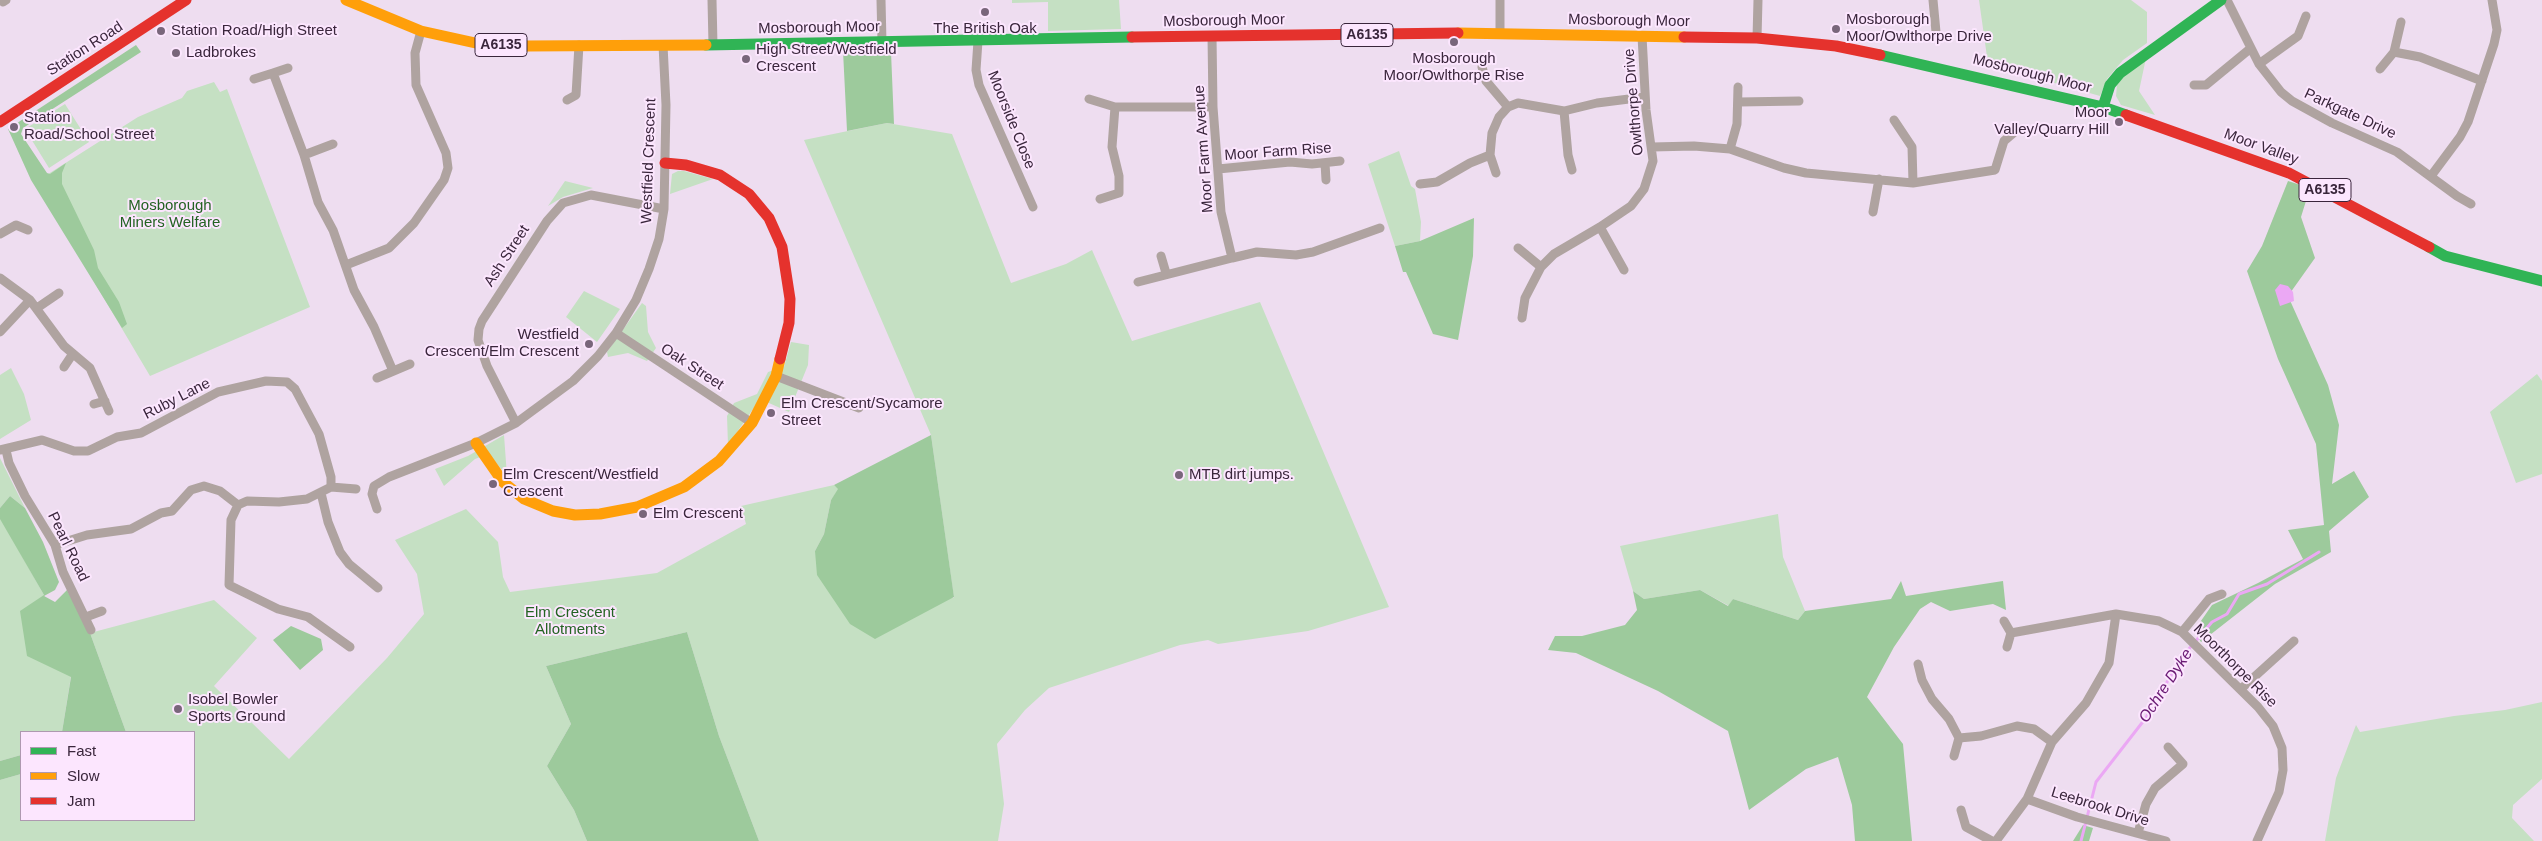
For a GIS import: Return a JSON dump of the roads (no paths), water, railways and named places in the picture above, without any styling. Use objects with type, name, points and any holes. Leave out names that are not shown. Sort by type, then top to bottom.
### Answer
[{"type":"main road","name":"Station Road","points":[[0,122],[186,0]]},
{"type":"main road","name":"Mosborough Moor","points":[[346,0],[421,31],[480,44],[713,45],[1500,33],[1757,38],[1836,46],[1910,61],[2103,107]]},
{"type":"main road","points":[[2103,107],[2110,85],[2132,62],[2221,0]]},
{"type":"main road","name":"Moor Valley","points":[[2103,107],[2289,172],[2445,256],[2542,281]]},
{"type":"main road","points":[[476,443],[503,482],[524,499],[553,511],[575,515],[600,514],[637,507],[684,488],[719,461],[752,423],[776,376],[789,323],[790,299],[782,247],[769,218],[749,194],[720,175],[686,165],[665,163]]},
{"type":"street","points":[[712,0],[713,45]]},
{"type":"street","points":[[881,0],[882,42]]},
{"type":"street","points":[[1500,0],[1500,33]]},
{"type":"street","points":[[1757,38],[1758,0]]},
{"type":"street","points":[[1933,0],[1936,32]]},
{"type":"street","name":"Parkgate Drive","points":[[2227,0],[2259,64],[2269,79],[2292,102],[2332,123],[2386,145],[2471,204]]},
{"type":"street","points":[[2431,176],[2464,131],[2482,81],[2497,30],[2492,0]]},
{"type":"street","points":[[2259,64],[2290,39],[2298,36],[2306,16]]},
{"type":"street","points":[[2380,69],[2394,52],[2401,22]]},
{"type":"street","points":[[346,265],[389,248],[414,222],[444,180],[448,168],[446,153],[416,85],[415,53],[421,31]]},
{"type":"street","name":"Moor Farm Avenue","points":[[1212,36],[1213,107],[1221,212],[1232,258]]},
{"type":"street","name":"Owlthorpe Drive","points":[[1522,318],[1525,298],[1541,267],[1554,254],[1631,206],[1644,189],[1651,172],[1652,147],[1645,97],[1642,36]]},
{"type":"street","name":"Moorside Close","points":[[978,41],[976,70],[979,86],[1032,207]]},
{"type":"street","points":[[567,100],[576,95],[578,45]]},
{"type":"street","name":"Westfield Crescent","points":[[373,490],[374,486],[389,477],[476,443],[516,423],[573,381],[598,356],[616,333],[636,300],[649,269],[658,240],[664,209],[663,45]]},
{"type":"street","points":[[2194,85],[2206,85],[2251,48]]},
{"type":"street","points":[[2394,52],[2420,57],[2482,81]]},
{"type":"street","points":[[1482,66],[1486,82],[1508,107]]},
{"type":"street","points":[[254,79],[288,68]]},
{"type":"street","points":[[273,73],[304,155],[318,202],[333,230],[354,290],[374,327],[393,371]]},
{"type":"street","points":[[1730,149],[1737,124],[1738,88]]},
{"type":"street","points":[[1496,172],[1490,155],[1492,133],[1499,117],[1508,107],[1518,102],[1564,111],[1597,103],[1645,97]]},
{"type":"street","points":[[1089,99],[1115,106],[1213,107]]},
{"type":"street","points":[[1739,102],[1799,101]]},
{"type":"street","points":[[1100,199],[1119,193],[1119,176],[1112,147],[1115,106]]},
{"type":"street","points":[[1564,111],[1568,155],[1572,170]]},
{"type":"street","points":[[1894,120],[1912,147],[1913,183]]},
{"type":"street","points":[[1652,147],[1694,146],[1730,149],[1784,168],[1806,173],[1913,183],[1995,170],[2004,141],[2018,129]]},
{"type":"street","points":[[304,155],[333,144]]},
{"type":"street","points":[[1420,184],[1437,182],[1470,163],[1490,155]]},
{"type":"street","name":"Moor Farm Rise","points":[[1218,170],[1290,162],[1326,163],[1340,161]]},
{"type":"street","points":[[1326,163],[1326,180]]},
{"type":"street","points":[[1873,212],[1879,179]]},
{"type":"street","name":"Ash Street","points":[[516,423],[487,366],[478,340],[479,329],[486,314],[547,221],[563,203],[592,195],[664,209]]},
{"type":"street","points":[[0,234],[16,225],[28,230]]},
{"type":"street","points":[[1600,227],[1624,270]]},
{"type":"street","points":[[1138,282],[1166,273],[1257,252],[1296,255],[1313,252],[1380,228]]},
{"type":"street","points":[[1518,248],[1541,267]]},
{"type":"street","points":[[1161,256],[1166,273]]},
{"type":"street","points":[[0,278],[30,300],[47,326],[72,355],[83,360],[90,368],[109,411]]},
{"type":"street","points":[[37,308],[59,294]]},
{"type":"street","points":[[0,332],[30,300]]},
{"type":"street","name":"Oak Street","points":[[616,333],[752,423]]},
{"type":"street","points":[[64,367],[72,355]]},
{"type":"street","points":[[378,378],[410,364]]},
{"type":"street","points":[[776,376],[859,408]]},
{"type":"street","name":"Ruby Lane","points":[[3,450],[42,440],[74,451],[88,452],[117,437],[141,433],[218,392],[278,380],[287,382],[295,389],[319,434],[331,476],[331,487]]},
{"type":"street","points":[[94,404],[106,401]]},
{"type":"street","name":"Pearl Road","points":[[3,450],[25,496],[54,545],[63,572],[91,630]]},
{"type":"street","points":[[54,545],[87,535],[132,529],[161,512],[172,511],[191,490],[204,486],[220,491],[238,505]]},
{"type":"street","points":[[350,647],[308,616],[278,609],[229,585],[231,520],[238,505],[247,501],[279,502],[307,499],[321,494],[331,487],[373,490],[377,509]]},
{"type":"street","points":[[321,494],[328,522],[340,552],[349,564],[378,588]]},
{"type":"street","points":[[2184,634],[2209,599],[2222,594]]},
{"type":"street","points":[[86,617],[102,611]]},
{"type":"street","points":[[1996,841],[2027,798],[2052,742],[2086,703],[2109,662],[2116,614]]},
{"type":"street","name":"Moorthorpe Rise","points":[[2011,633],[2116,614],[2159,621],[2184,634],[2242,688],[2273,726],[2282,748],[2283,770],[2279,792],[2257,841]]},
{"type":"street","points":[[2004,621],[2011,633],[2006,647]]},
{"type":"street","points":[[2242,688],[2294,641]]},
{"type":"street","points":[[1918,664],[1922,680],[1932,699],[1949,718],[1959,738],[1954,756]]},
{"type":"street","points":[[1959,738],[1981,736],[2017,726],[2034,729],[2052,742]]},
{"type":"street","points":[[2138,833],[2146,804],[2155,788],[2182,764],[2168,747]]},
{"type":"street","name":"Leebrook Drive","points":[[2027,798],[2077,817],[2166,841]]},
{"type":"street","points":[[1961,810],[1966,827],[1992,841]]},
{"type":"waterway","name":"Ochre Dyke","points":[[2081,841],[2096,782],[2145,719],[2182,657],[2212,622],[2227,614],[2239,594],[2267,584],[2319,552]]},
{"type":"place","name":"The British Oak","points":[[985,12]]},
{"type":"place","name":"Mosborough Moor/Owlthorpe Drive","points":[[1836,29]]},
{"type":"place","name":"Station Road/High Street","points":[[161,31]]},
{"type":"place","name":"Mosborough Moor/Owlthorpe Rise","points":[[1454,42]]},
{"type":"place","name":"Ladbrokes","points":[[176,53]]},
{"type":"place","name":"High Street/Westfield Crescent","points":[[746,59]]},
{"type":"place","name":"Moor Valley/Quarry Hill","points":[[2119,122]]},
{"type":"place","name":"Station Road/School Street","points":[[14,127]]},
{"type":"place","name":"Westfield Crescent/Elm Crescent","points":[[589,344]]},
{"type":"place","name":"Elm Crescent/Sycamore Street","points":[[771,413]]},
{"type":"place","name":"MTB dirt jumps.","points":[[1179,475]]},
{"type":"place","name":"Elm Crescent/Westfield Crescent","points":[[493,484]]},
{"type":"place","name":"Elm Crescent","points":[[643,514]]},
{"type":"place","name":"Isobel Bowler Sports Ground","points":[[178,709]]},
{"type":"park label","name":"Mosborough Miners Welfare","points":[[170,214]]},
{"type":"park label","name":"Elm Crescent Allotments","points":[[570,622]]}]
